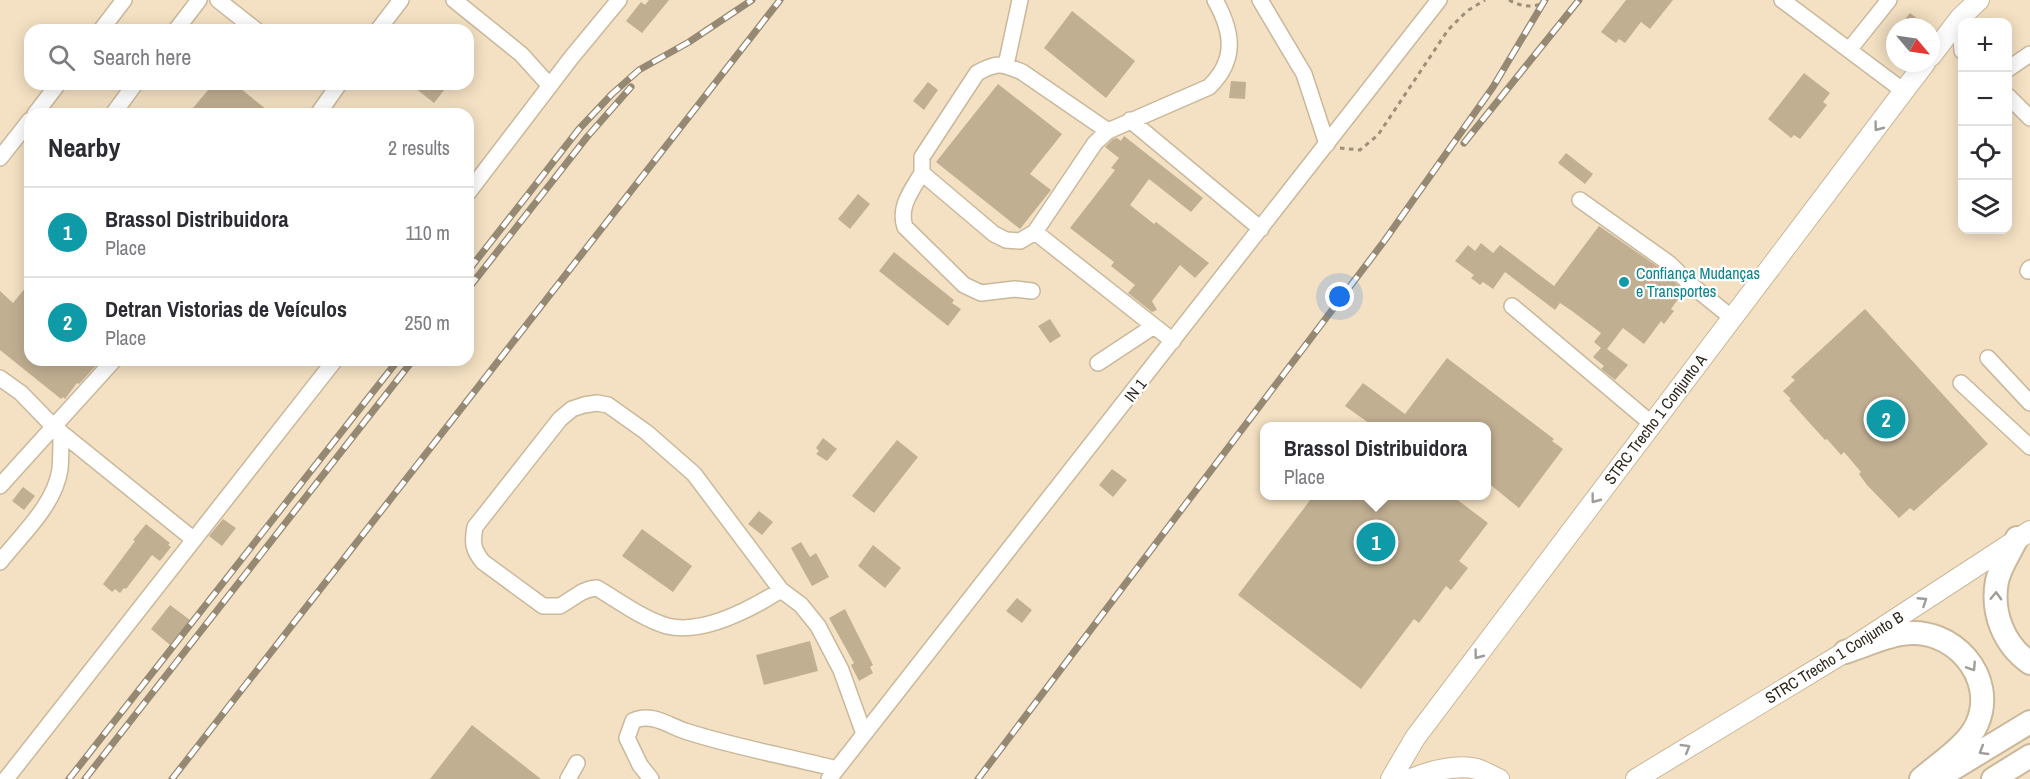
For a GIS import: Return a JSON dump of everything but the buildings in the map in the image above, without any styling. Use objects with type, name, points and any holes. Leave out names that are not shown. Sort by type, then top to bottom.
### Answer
[{"type":"highway","points":[[2024,535],[1997,579],[1995,602],[1999,623],[2011,646],[2030,663]]},
{"type":"highway","points":[[1845,652],[1903,633],[1931,635],[1957,648],[1976,669],[1983,699],[1977,724],[1968,739],[1922,779]]},
{"type":"highway","points":[[1936,779],[2030,722]]},
{"type":"highway","points":[[1993,779],[2030,756]]},
{"type":"main road","points":[[1940,52],[1956,45],[1960,18],[1979,0]]},
{"type":"main road","name":"STRC Trecho 1 Conjunto A","points":[[1390,779],[1415,738],[1731,317],[1919,72]]},
{"type":"main road","name":"STRC Trecho 1 Conjunto B","points":[[1636,779],[1845,652],[2024,535]]},
{"type":"main road","points":[[1411,779],[1456,767],[1476,769],[1498,779]]},
{"type":"street","points":[[106,24],[124,0]]},
{"type":"street","points":[[181,24],[199,0]]},
{"type":"street","points":[[218,0],[248,24]]},
{"type":"street","points":[[383,24],[401,0]]},
{"type":"street","points":[[454,0],[521,54],[550,86]]},
{"type":"street","points":[[474,186],[619,0]]},
{"type":"street","points":[[1006,65],[1020,0]]},
{"type":"street","points":[[922,173],[994,234],[1006,240],[1020,241],[1035,232],[1095,143],[1108,131],[1209,87],[1220,76],[1228,61],[1230,42],[1226,21],[1215,0]]},
{"type":"street","points":[[1260,0],[1304,74],[1327,144]]},
{"type":"street","points":[[1782,0],[1905,92]]},
{"type":"street","points":[[1849,50],[1889,0]]},
{"type":"street","name":"IN 1","points":[[833,774],[1261,229],[1435,1]]},
{"type":"street","points":[[2012,66],[2030,54]]},
{"type":"street","points":[[1032,291],[1014,289],[981,293],[964,285],[905,227],[902,217],[903,209],[922,173],[922,157],[977,73],[991,65],[1006,65],[1022,72],[1108,131]]},
{"type":"street","points":[[40,108],[53,90]]},
{"type":"street","points":[[117,108],[130,90]]},
{"type":"street","points":[[321,108],[331,90]]},
{"type":"street","points":[[2012,101],[2030,118]]},
{"type":"street","points":[[1130,120],[1261,229]]},
{"type":"street","points":[[0,158],[24,128]]},
{"type":"street","points":[[1580,200],[1670,264],[1690,284],[1731,317]]},
{"type":"street","points":[[1035,232],[1173,341]]},
{"type":"street","points":[[1512,306],[1652,424]]},
{"type":"street","points":[[1098,363],[1154,326]]},
{"type":"street","points":[[1988,358],[2030,403]]},
{"type":"street","points":[[0,486],[57,429],[109,366]]},
{"type":"street","points":[[6,779],[330,366]]},
{"type":"street","points":[[0,378],[21,393],[57,429],[193,539]]},
{"type":"street","points":[[1961,383],[2030,447]]},
{"type":"street","points":[[780,590],[744,611],[696,628],[665,625],[646,617],[597,588],[582,592],[560,606],[543,606],[483,562],[475,553],[473,537],[475,527],[560,419],[572,409],[584,405],[597,403],[617,410],[694,474],[780,590],[801,605],[818,626],[841,670],[864,734]]},
{"type":"street","points":[[0,562],[40,512],[52,493],[60,470],[57,429]]},
{"type":"street","points":[[651,779],[636,758],[627,738],[629,728],[640,717],[833,774]]},
{"type":"street","points":[[568,779],[577,763]]},
{"type":"path","points":[[1327,144],[1329,147],[1360,150],[1378,135],[1448,30],[1467,11],[1485,0]]},
{"type":"path","points":[[1509,0],[1530,6],[1542,5],[1548,0]]},
{"type":"railway","points":[[474,263],[579,129],[612,94],[639,70],[689,42],[752,0]]},
{"type":"railway","points":[[172,779],[780,0]]},
{"type":"railway","points":[[978,779],[1385,240],[1493,87],[1545,0]]},
{"type":"railway","points":[[1464,143],[1579,0]]},
{"type":"railway","points":[[474,281],[587,137],[631,87]]},
{"type":"railway","points":[[69,779],[393,366]]},
{"type":"railway","points":[[85,779],[408,366]]},
{"type":"place","name":"Confiança Mudanças e Transportes","points":[[1624,282]]},
{"type":"place","name":"Detran Vistorias de Veículos","points":[[1886,419]]},
{"type":"place","name":"Brassol Distribuidora","points":[[1376,542]]}]
